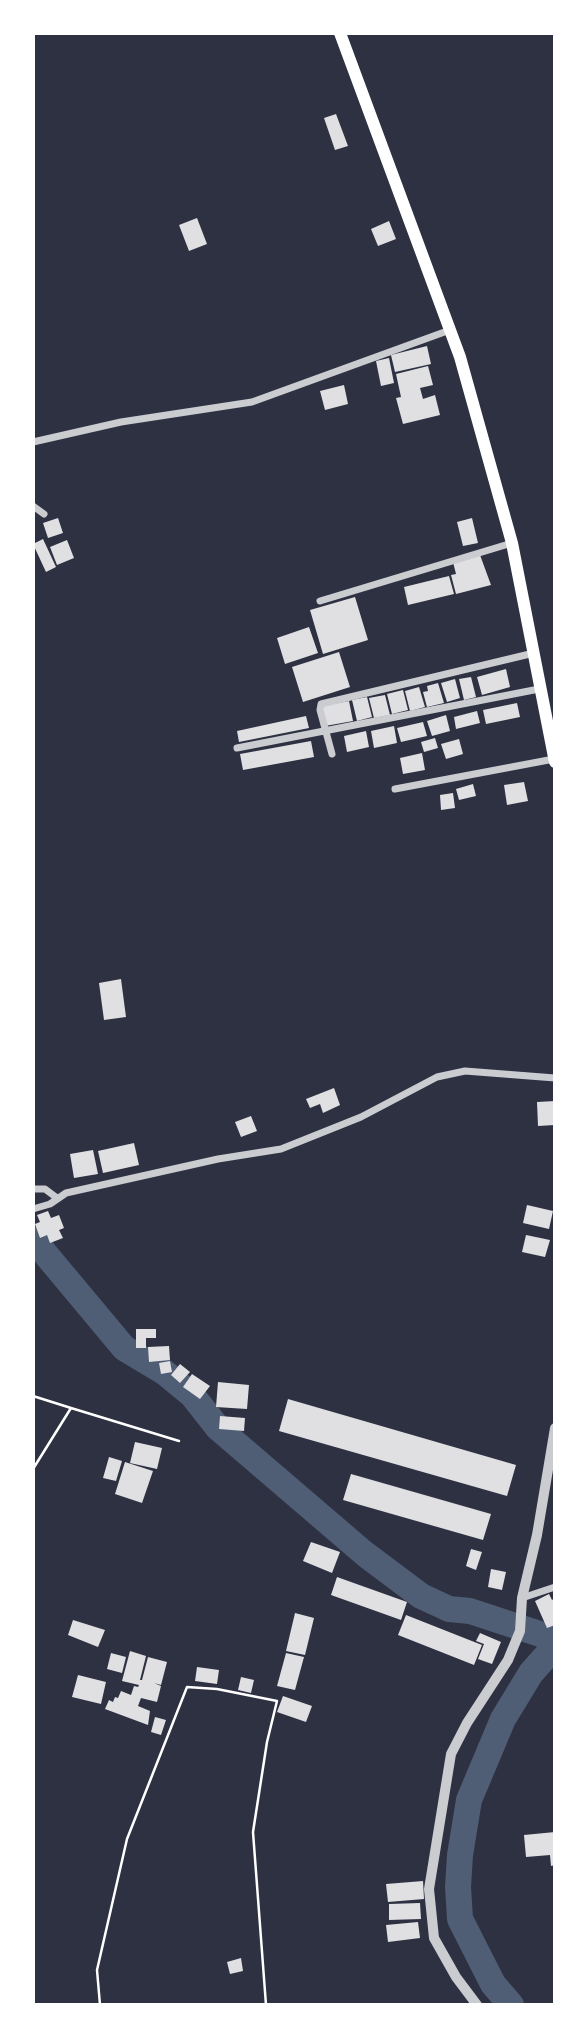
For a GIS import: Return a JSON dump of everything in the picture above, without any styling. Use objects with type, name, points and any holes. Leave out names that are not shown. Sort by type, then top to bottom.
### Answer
[{"type":"main road","points":[[340,33],[451,330],[491,461],[512,543],[554,760]]},
{"type":"street","points":[[33,442],[121,422],[252,402],[451,330]]},
{"type":"street","points":[[33,506],[44,514]]},
{"type":"street","points":[[320,601],[512,543]]},
{"type":"street","points":[[331,754],[320,710],[321,704],[534,653]]},
{"type":"street","points":[[237,748],[539,689]]},
{"type":"street","points":[[395,789],[554,760]]},
{"type":"street","points":[[33,1209],[46,1206],[66,1193],[281,1149],[361,1117],[426,1082],[465,1070],[555,1078]]},
{"type":"street","points":[[33,1189],[45,1189],[58,1198]]},
{"type":"street","points":[[477,2005],[456,1977],[434,1938],[429,1888],[451,1754],[467,1723],[508,1660],[520,1631],[522,1598],[537,1535],[555,1428]]},
{"type":"street","points":[[522,1598],[555,1587]]},
{"type":"path","points":[[33,1396],[179,1441]]},
{"type":"path","points":[[33,1469],[71,1408]]},
{"type":"path","points":[[100,2005],[97,1970],[127,1839],[187,1687],[217,1689],[277,1701],[267,1742],[253,1832],[266,2005]]},
{"type":"building","points":[[336,114],[348,146],[335,150],[324,118]]},
{"type":"building","points":[[197,218],[207,244],[189,251],[179,225]]},
{"type":"building","points":[[389,221],[396,239],[378,246],[371,229]]},
{"type":"building","points":[[427,346],[431,364],[395,372],[391,355]]},
{"type":"building","points":[[389,358],[394,383],[381,386],[376,361]]},
{"type":"building","points":[[428,366],[433,385],[420,388],[423,399],[435,395],[440,415],[403,424],[396,398],[401,397],[396,374]]},
{"type":"building","points":[[344,385],[348,404],[325,410],[320,391]]},
{"type":"building","points":[[58,518],[63,533],[48,538],[43,523]]},
{"type":"building","points":[[472,518],[478,543],[463,546],[457,522]]},
{"type":"building","points":[[43,539],[56,567],[46,572],[33,544]]},
{"type":"building","points":[[67,540],[74,558],[57,565],[50,547]]},
{"type":"building","points":[[480,555],[491,585],[456,594],[451,575],[456,574],[453,562]]},
{"type":"building","points":[[449,576],[454,594],[408,605],[404,587]]},
{"type":"building","points":[[355,597],[368,640],[323,654],[310,610]]},
{"type":"building","points":[[309,627],[318,653],[285,664],[277,638]]},
{"type":"building","points":[[339,652],[350,687],[303,702],[292,667]]},
{"type":"building","points":[[506,669],[510,687],[482,695],[477,677]]},
{"type":"building","points":[[471,677],[476,697],[464,700],[459,679]]},
{"type":"building","points":[[455,679],[460,698],[447,702],[441,683]]},
{"type":"building","points":[[438,683],[444,703],[427,707],[423,692],[428,691],[427,686]]},
{"type":"building","points":[[419,687],[425,707],[410,711],[405,691]]},
{"type":"building","points":[[403,690],[408,710],[392,714],[387,694]]},
{"type":"building","points":[[385,695],[390,715],[374,718],[369,698]]},
{"type":"building","points":[[367,697],[372,717],[357,721],[352,700]]},
{"type":"building","points":[[349,701],[353,721],[325,726],[322,706]]},
{"type":"building","points":[[517,703],[520,717],[486,724],[483,710]]},
{"type":"building","points":[[477,711],[480,723],[456,729],[454,717]]},
{"type":"building","points":[[446,715],[450,731],[432,736],[427,721]]},
{"type":"building","points":[[306,716],[309,728],[239,742],[237,731]]},
{"type":"building","points":[[423,722],[427,736],[401,742],[397,728]]},
{"type":"building","points":[[394,726],[397,743],[374,748],[371,731]]},
{"type":"building","points":[[366,731],[369,747],[347,752],[344,736]]},
{"type":"building","points":[[435,738],[438,748],[424,752],[421,742]]},
{"type":"building","points":[[459,739],[463,754],[446,759],[441,744]]},
{"type":"building","points":[[311,741],[314,757],[243,770],[240,754]]},
{"type":"building","points":[[422,753],[425,770],[403,774],[400,758]]},
{"type":"building","points":[[524,782],[528,801],[507,805],[504,785]]},
{"type":"building","points":[[473,784],[476,796],[459,800],[456,789]]},
{"type":"building","points":[[453,793],[455,808],[441,810],[440,795]]},
{"type":"building","points":[[121,979],[126,1017],[104,1020],[99,983]]},
{"type":"building","points":[[334,1088],[340,1105],[323,1113],[320,1104],[310,1108],[306,1099]]},
{"type":"building","points":[[555,1101],[555,1125],[538,1126],[537,1102]]},
{"type":"building","points":[[251,1116],[257,1131],[241,1137],[235,1122]]},
{"type":"building","points":[[134,1143],[139,1165],[103,1173],[98,1151]]},
{"type":"building","points":[[93,1150],[98,1174],[74,1178],[70,1154]]},
{"type":"building","points":[[527,1205],[553,1211],[549,1229],[523,1223]]},
{"type":"building","points":[[48,1211],[51,1218],[59,1215],[64,1228],[59,1230],[63,1238],[50,1243],[47,1235],[40,1238],[35,1224],[40,1222],[37,1215]]},
{"type":"building","points":[[526,1235],[550,1240],[545,1257],[522,1252]]},
{"type":"building","points":[[136,1329],[156,1329],[156,1338],[146,1338],[146,1348],[136,1348]]},
{"type":"building","points":[[169,1346],[170,1360],[149,1362],[148,1347]]},
{"type":"building","points":[[170,1361],[172,1372],[161,1374],[159,1363]]},
{"type":"building","points":[[180,1364],[190,1372],[180,1383],[171,1375]]},
{"type":"building","points":[[192,1374],[210,1386],[200,1399],[183,1387]]},
{"type":"building","points":[[218,1382],[249,1385],[247,1409],[216,1407]]},
{"type":"building","points":[[288,1399],[516,1465],[507,1496],[279,1431]]},
{"type":"building","points":[[220,1416],[245,1418],[244,1431],[219,1429]]},
{"type":"building","points":[[135,1442],[162,1448],[157,1469],[130,1463]]},
{"type":"building","points":[[109,1457],[122,1461],[116,1481],[103,1478]]},
{"type":"building","points":[[125,1462],[153,1471],[142,1503],[115,1494]]},
{"type":"building","points":[[351,1474],[491,1514],[483,1540],[343,1500]]},
{"type":"building","points":[[311,1542],[340,1552],[332,1573],[303,1561]]},
{"type":"building","points":[[471,1549],[482,1552],[476,1570],[466,1566]]},
{"type":"building","points":[[491,1569],[506,1572],[502,1590],[488,1587]]},
{"type":"building","points":[[337,1577],[407,1602],[401,1620],[331,1595]]},
{"type":"building","points":[[549,1594],[552,1600],[555,1598],[555,1625],[547,1628],[535,1601]]},
{"type":"building","points":[[295,1613],[314,1618],[305,1655],[286,1651]]},
{"type":"building","points":[[406,1615],[482,1645],[474,1665],[398,1635]]},
{"type":"building","points":[[73,1620],[105,1630],[98,1647],[68,1635]]},
{"type":"building","points":[[480,1633],[501,1642],[492,1664],[478,1659],[484,1644],[476,1641]]},
{"type":"building","points":[[130,1651],[146,1656],[140,1680],[148,1657],[167,1662],[161,1685],[154,1683],[161,1686],[157,1702],[141,1698],[138,1706],[150,1711],[148,1725],[105,1709],[109,1700],[113,1702],[121,1691],[131,1695],[134,1686],[139,1685],[122,1681]]},
{"type":"building","points":[[111,1653],[126,1657],[122,1673],[107,1669]]},
{"type":"building","points":[[286,1653],[304,1657],[295,1690],[277,1686]]},
{"type":"building","points":[[197,1667],[219,1670],[217,1684],[195,1681]]},
{"type":"building","points":[[78,1675],[106,1682],[101,1704],[72,1697]]},
{"type":"building","points":[[241,1677],[254,1680],[251,1693],[238,1690]]},
{"type":"building","points":[[283,1696],[312,1706],[306,1722],[277,1712]]},
{"type":"building","points":[[155,1717],[166,1720],[161,1735],[151,1732]]},
{"type":"building","points":[[555,1832],[555,1865],[551,1866],[550,1855],[526,1857],[524,1835]]},
{"type":"building","points":[[423,1881],[424,1899],[388,1902],[386,1884]]},
{"type":"building","points":[[420,1903],[421,1919],[389,1920],[389,1904]]},
{"type":"building","points":[[418,1922],[420,1938],[388,1942],[386,1925]]},
{"type":"building","points":[[241,1958],[243,1971],[230,1974],[227,1962]]},
{"type":"waterway","points":[[33,1239],[124,1348],[164,1372],[192,1395],[218,1428],[365,1554],[421,1596],[449,1609],[470,1611],[555,1639]]},
{"type":"waterway","points":[[511,2005],[493,1984],[460,1919],[460,1855],[469,1800],[503,1719],[531,1673],[555,1646]]}]
